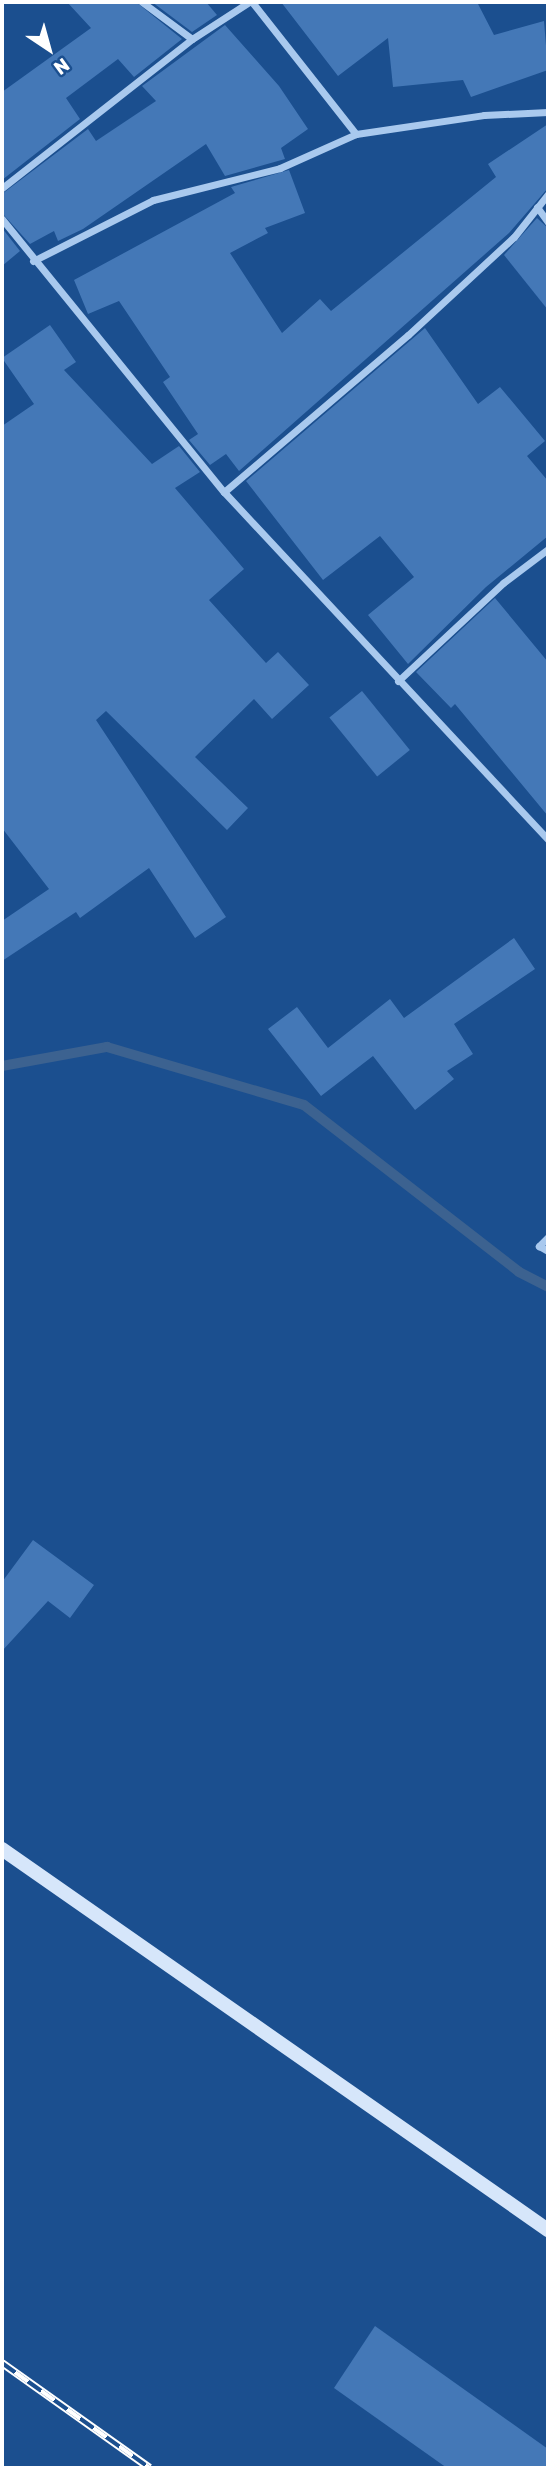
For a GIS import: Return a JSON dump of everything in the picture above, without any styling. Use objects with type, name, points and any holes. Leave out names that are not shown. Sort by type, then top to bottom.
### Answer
[{"type":"street","points":[[142,2],[192,38]]},
{"type":"street","points":[[2,188],[192,38],[251,2],[356,134]]},
{"type":"street","points":[[33,261],[153,200],[280,168],[356,134],[484,115],[548,112]]},
{"type":"street","points":[[224,492],[408,335],[514,237],[548,194]]},
{"type":"street","points":[[537,207],[548,222]]},
{"type":"street","points":[[2,219],[33,261],[224,492],[548,840]]},
{"type":"street","points":[[398,681],[503,583],[548,549]]},
{"type":"street","points":[[548,1237],[539,1246],[548,1251]]},
{"type":"street","points":[[2,1849],[548,2230]]},
{"type":"building","points":[[67,2],[136,2],[182,39],[134,77],[118,59],[66,98],[80,119],[2,180],[2,92],[91,28]]},
{"type":"building","points":[[152,2],[206,2],[217,15],[192,32]]},
{"type":"building","points":[[281,2],[477,2],[494,35],[544,21],[548,70],[471,97],[463,80],[393,87],[388,38],[338,76]]},
{"type":"building","points":[[225,25],[279,86],[308,129],[281,148],[285,159],[225,176],[206,144],[83,229],[58,241],[54,231],[30,244],[2,213],[2,194],[88,129],[96,141],[156,101],[142,86]]},
{"type":"building","points":[[548,124],[548,188],[509,233],[239,471],[226,454],[210,465],[189,440],[198,434],[163,382],[170,377],[119,301],[88,314],[74,280],[235,193],[231,187],[289,170],[305,213],[265,228],[268,233],[230,253],[282,333],[320,299],[331,311],[496,177],[488,164]]},
{"type":"building","points":[[537,218],[548,228],[548,310],[504,255]]},
{"type":"building","points":[[2,228],[20,251],[2,266]]},
{"type":"building","points":[[50,325],[76,362],[64,370],[152,464],[179,446],[200,472],[175,488],[244,569],[209,600],[266,663],[278,652],[309,685],[272,719],[254,699],[195,757],[248,808],[227,830],[106,711],[96,720],[226,917],[195,938],[149,868],[80,918],[76,912],[2,961],[2,921],[49,889],[2,828],[2,426],[34,404],[2,358]]},
{"type":"building","points":[[425,328],[478,404],[500,387],[545,441],[527,456],[548,481],[548,536],[486,587],[408,664],[368,615],[414,577],[380,536],[323,580],[246,481]]},
{"type":"building","points":[[495,598],[548,662],[548,816],[455,704],[451,708],[416,672]]},
{"type":"building","points":[[362,691],[410,750],[377,776],[329,717]]},
{"type":"building","points":[[514,938],[535,969],[454,1024],[473,1054],[447,1071],[454,1079],[415,1110],[373,1056],[321,1096],[268,1029],[297,1007],[328,1048],[390,999],[404,1018]]},
{"type":"building","points":[[33,1540],[94,1585],[70,1618],[48,1601],[2,1651],[2,1582]]},
{"type":"building","points":[[375,2326],[548,2449],[548,2468],[447,2468],[334,2388]]},
{"type":"waterway","points":[[2,1066],[107,1047],[304,1105],[519,1272],[548,1287]]},
{"type":"railway","points":[[2,2363],[150,2468]]}]
